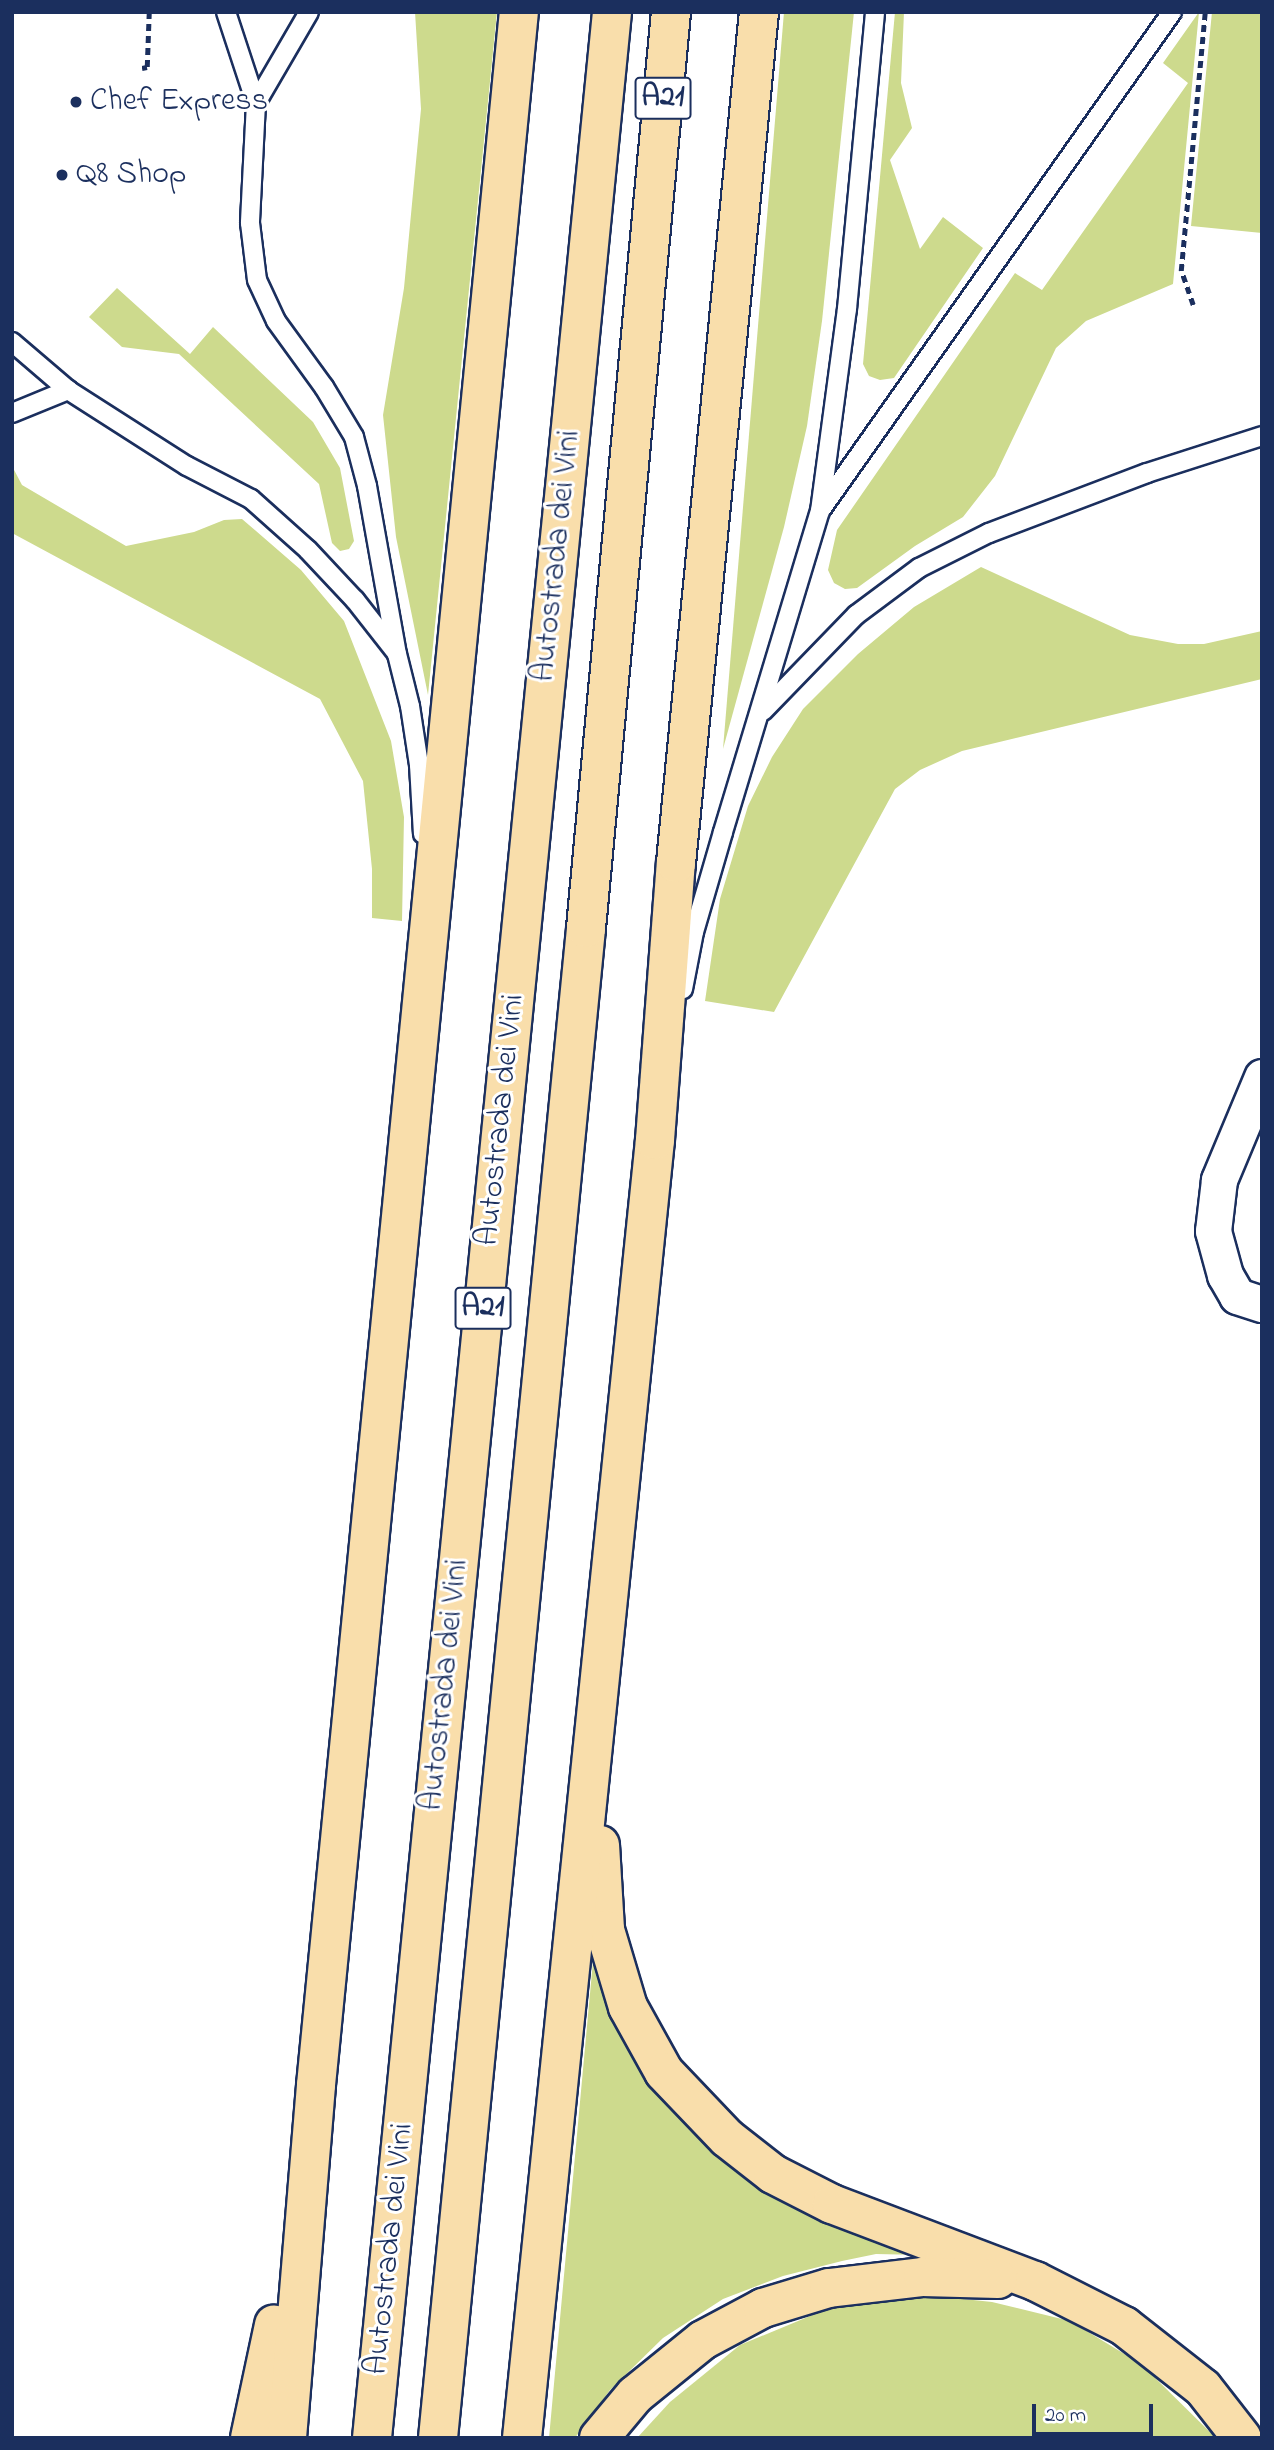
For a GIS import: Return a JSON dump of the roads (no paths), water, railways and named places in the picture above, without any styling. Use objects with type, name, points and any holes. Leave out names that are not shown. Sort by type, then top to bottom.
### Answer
[{"type":"highway","points":[[287,2438],[316,2085],[519,12]]},
{"type":"highway","name":"Autostrada dei Vini","points":[[372,2438],[612,12]]},
{"type":"highway","name":"Autostrada dei Vini","points":[[438,2438],[544,1333],[586,928],[671,12]]},
{"type":"highway","points":[[522,2438],[573,1912],[601,1681],[655,1140],[676,863],[759,12]]},
{"type":"highway","points":[[601,1681],[599,1857],[605,1930],[628,2007],[664,2072],[727,2138],[773,2174],[832,2204],[1035,2281],[1124,2326],[1203,2388],[1242,2438]]},
{"type":"highway","points":[[250,2438],[265,2375],[316,2085]]},
{"type":"highway","points":[[599,2438],[635,2395],[693,2348],[763,2308],[829,2288],[923,2277],[1035,2281]]},
{"type":"street","points":[[1262,1077],[1219,1180],[1213,1231],[1225,1275],[1237,1296],[1262,1304]]},
{"type":"lane","points":[[226,12],[256,103],[250,223],[257,281],[276,321],[324,387],[354,437],[367,486],[419,765],[429,925]]},
{"type":"lane","points":[[256,103],[309,12]]},
{"type":"lane","points":[[655,1140],[694,932],[820,511],[847,309],[875,12]]},
{"type":"lane","points":[[820,511],[1172,12]]},
{"type":"lane","points":[[12,342],[68,390],[187,466],[251,499],[308,550],[355,600],[397,654]]},
{"type":"lane","points":[[12,414],[68,390]]},
{"type":"lane","points":[[761,713],[856,615],[919,568],[989,533],[1147,473],[1262,436]]},
{"type":"place","name":"Chef Express","points":[[76,102]]},
{"type":"place","name":"Q8 Shop","points":[[62,175]]}]
